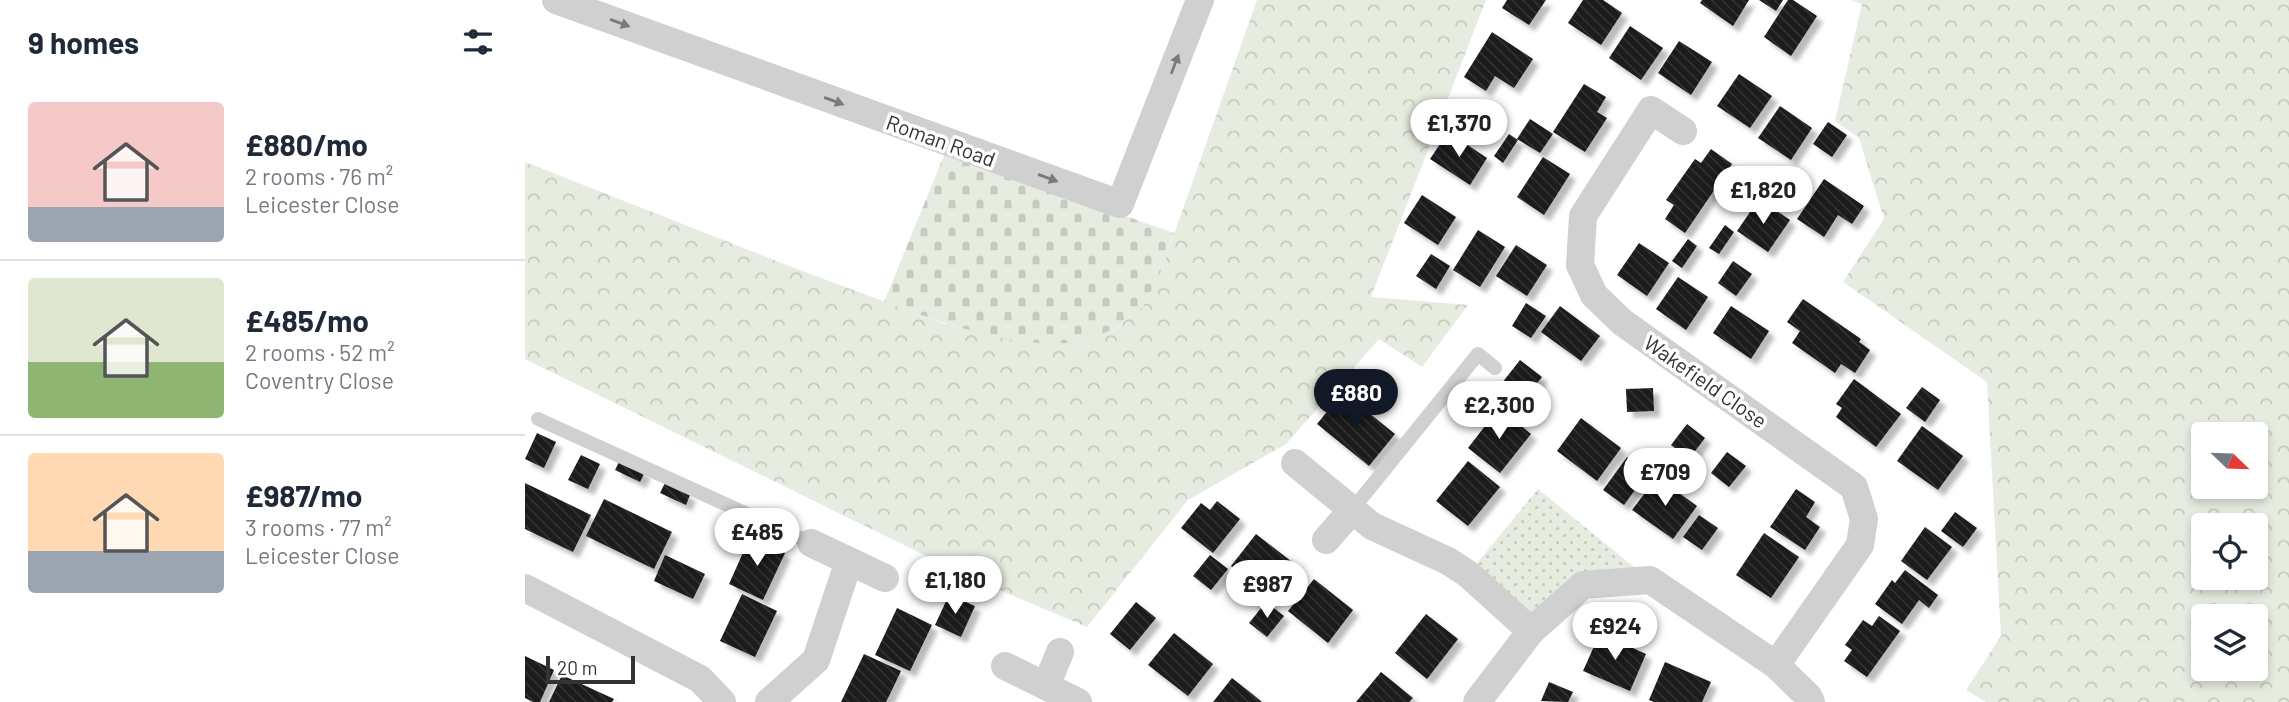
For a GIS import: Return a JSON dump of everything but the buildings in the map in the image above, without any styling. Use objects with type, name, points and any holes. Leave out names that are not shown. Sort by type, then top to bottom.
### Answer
[{"type":"street","name":"Roman Road","points":[[556,0],[1120,204],[1200,0]]},
{"type":"street","name":"Wakefield Close","points":[[1683,131],[1651,110],[1583,216],[1580,265],[1594,295],[1622,322],[1853,487],[1864,519],[1860,545],[1776,665]]},
{"type":"street","points":[[1294,463],[1372,526],[1448,561],[1468,574],[1531,631]]},
{"type":"street","points":[[1326,540],[1352,510]]},
{"type":"street","points":[[811,543],[885,578]]},
{"type":"street","points":[[769,702],[816,660],[849,561]]},
{"type":"street","points":[[1477,702],[1531,631],[1583,585],[1650,580],[1776,665],[1811,702]]},
{"type":"street","points":[[525,588],[700,679],[722,702]]},
{"type":"street","points":[[1046,686],[1060,652]]},
{"type":"street","points":[[1005,666],[1078,702]]},
{"type":"lane","points":[[1352,510],[1478,354],[1495,368]]},
{"type":"lane","points":[[538,419],[811,543]]},
{"type":"green space","points":[[1257,0],[1486,0],[1371,297],[1468,305],[1422,367],[1379,339],[1286,444],[1188,500],[1087,627],[969,577],[525,359],[525,162],[945,324],[1011,340],[1047,344],[1085,342],[1117,327],[1143,307],[1161,271]]},
{"type":"green space","points":[[1851,0],[2289,0],[2289,702],[1986,702],[1966,690],[2001,636],[1987,382],[1843,282],[1884,219],[1859,138],[1835,121],[1862,4]]},
{"type":"green space","points":[[945,153],[1174,233],[1157,282],[1143,307],[1100,337],[1083,342],[1058,344],[1007,340],[982,334],[884,302]]},
{"type":"green space","points":[[1538,489],[1650,580],[1583,585],[1531,631],[1468,574]]}]
